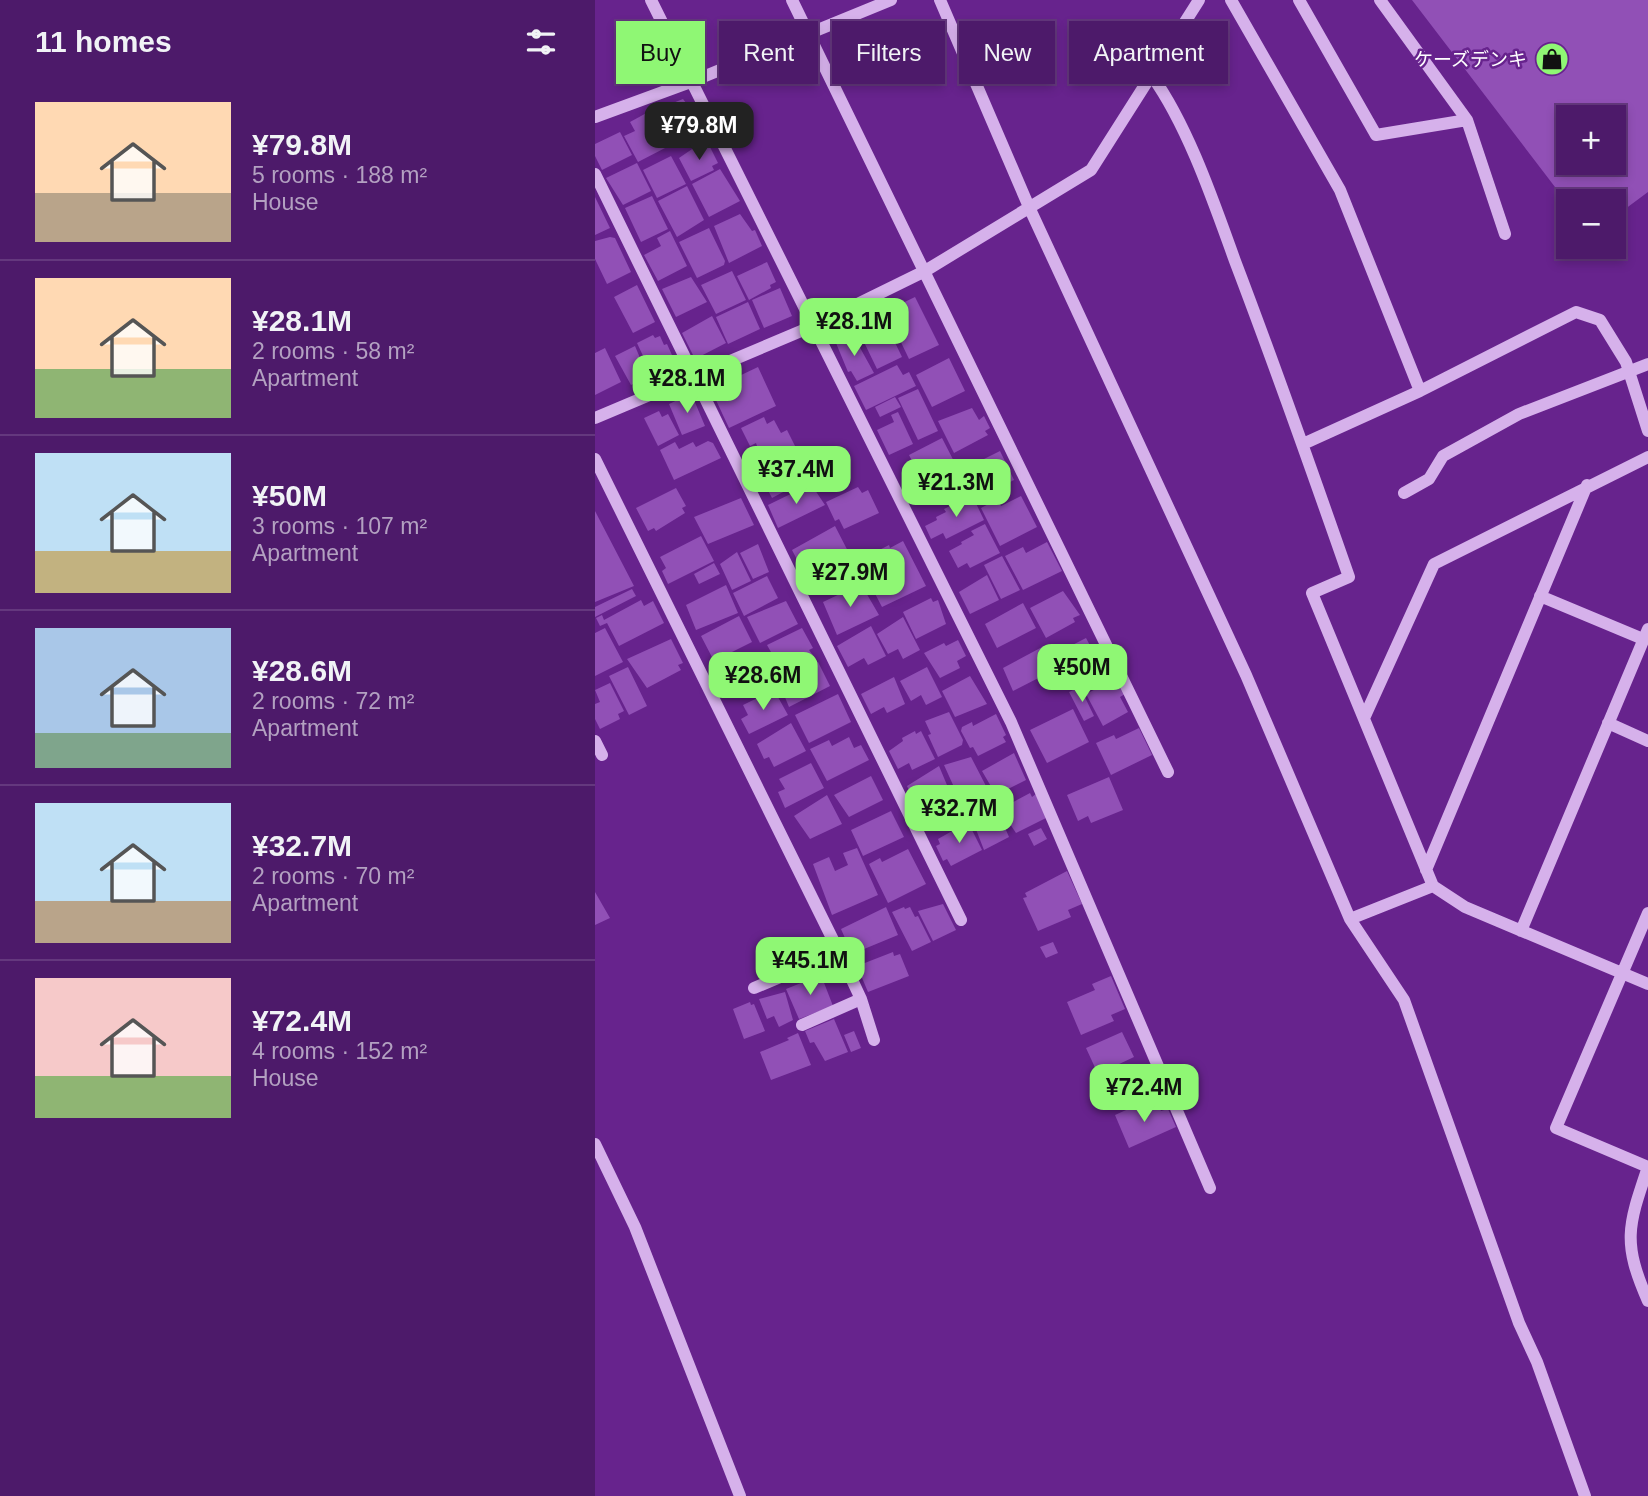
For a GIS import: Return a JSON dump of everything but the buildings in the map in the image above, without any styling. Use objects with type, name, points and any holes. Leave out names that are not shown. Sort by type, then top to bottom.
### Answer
[{"type":"street","points":[[651,0],[662,21]]},
{"type":"street","points":[[792,0],[802,21]]},
{"type":"street","points":[[818,30],[891,0]]},
{"type":"street","points":[[940,0],[1029,206],[1246,675],[1350,919],[1404,1000],[1519,1323],[1537,1362],[1585,1496]]},
{"type":"street","points":[[1186,21],[1199,0]]},
{"type":"street","points":[[1231,0],[1340,190],[1420,391]]},
{"type":"street","points":[[1299,0],[1376,135],[1468,120]]},
{"type":"street","points":[[1380,0],[1468,120],[1505,234]]},
{"type":"street","points":[[818,52],[1168,772]]},
{"type":"street","points":[[595,117],[685,84]]},
{"type":"street","points":[[694,84],[1011,722],[1210,1188]]},
{"type":"street","points":[[595,418],[813,326],[925,271],[1091,170],[1147,84]]},
{"type":"street","points":[[1158,84],[1167,97],[1220,220],[1349,577],[1312,593],[1433,886],[1465,907],[1648,984]]},
{"type":"street","points":[[595,174],[961,920]]},
{"type":"street","points":[[1303,444],[1420,391],[1576,312],[1600,320],[1629,370],[1648,431]]},
{"type":"street","points":[[1405,493],[1429,479],[1443,456],[1519,414],[1648,364]]},
{"type":"street","points":[[1365,716],[1434,564],[1587,485],[1648,457]]},
{"type":"street","points":[[595,458],[839,952],[861,999],[874,1040]]},
{"type":"street","points":[[1426,870],[1587,485]]},
{"type":"street","points":[[1521,931],[1646,634],[1540,596]]},
{"type":"street","points":[[1608,723],[1648,741]]},
{"type":"street","points":[[595,741],[602,755]]},
{"type":"street","points":[[1350,919],[1433,886]]},
{"type":"street","points":[[1648,913],[1556,1128],[1648,1167],[1630,1222],[1633,1266],[1648,1301]]},
{"type":"street","points":[[754,988],[839,952]]},
{"type":"street","points":[[802,1025],[861,999]]},
{"type":"street","points":[[595,1144],[635,1227],[740,1496]]},
{"type":"place","name":"ケーズデンキ","points":[[1552,59]]}]
